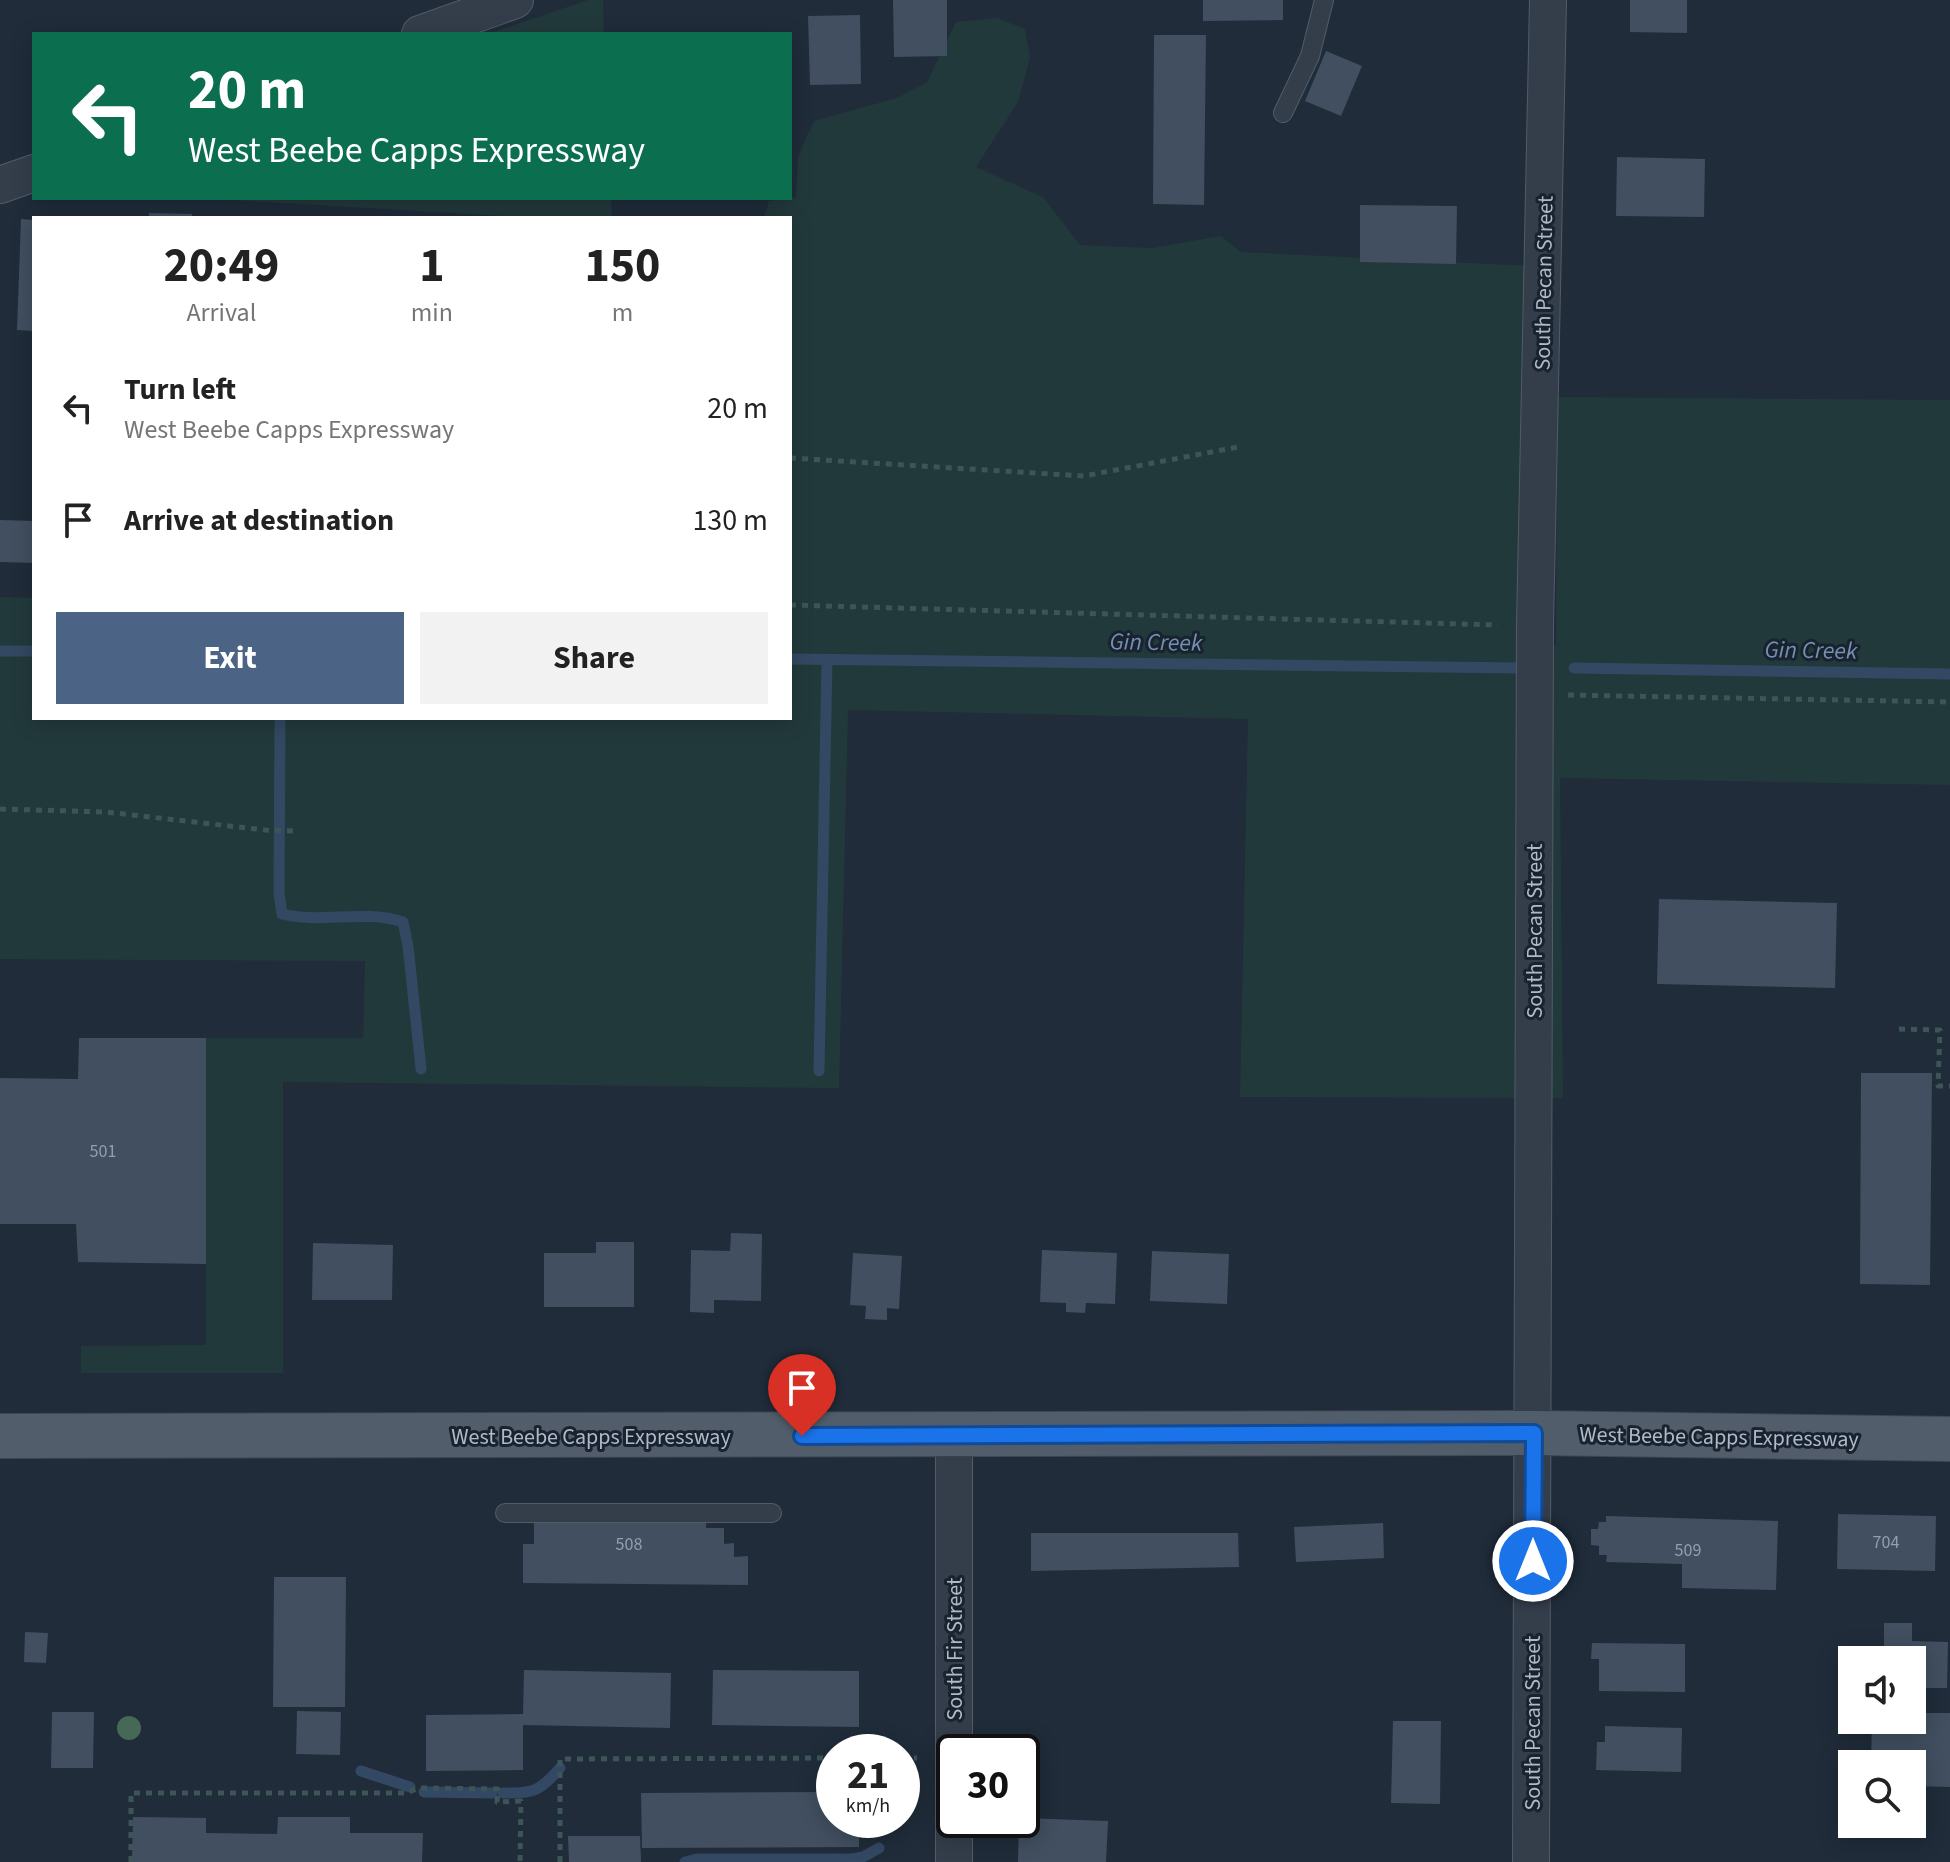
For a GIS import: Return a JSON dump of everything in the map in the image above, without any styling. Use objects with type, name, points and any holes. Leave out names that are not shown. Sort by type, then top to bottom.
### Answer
[{"type":"main road","name":"West Beebe Capps Expressway","points":[[0,1436],[1534,1433],[1950,1439]]},
{"type":"street","points":[[426,32],[515,0]]},
{"type":"street","name":"South Pecan Street","points":[[1531,1862],[1535,626],[1548,0]]},
{"type":"street","points":[[0,185],[32,174]]},
{"type":"street","name":"South Fir Street","points":[[954,1436],[954,1862]]},
{"type":"lane","points":[[1283,113],[1310,56],[1324,0]]},
{"type":"lane","points":[[505,1513],[772,1513]]},
{"type":"path","points":[[792,458],[1084,476],[1238,447]]},
{"type":"path","points":[[792,605],[1535,626]]},
{"type":"path","points":[[1535,695],[1950,702]]},
{"type":"path","points":[[0,809],[106,812],[294,831]]},
{"type":"path","points":[[1899,1029],[1940,1030],[1938,1086],[1950,1086]]},
{"type":"path","points":[[560,1862],[560,1759],[816,1758]]},
{"type":"path","points":[[131,1862],[131,1793],[406,1793],[419,1788],[498,1789],[497,1802],[521,1801],[520,1862]]},
{"type":"green space","points":[[588,0],[603,0],[604,32],[494,32]]},
{"type":"green space","points":[[997,18],[1025,29],[1030,58],[1018,102],[976,167],[1043,197],[1080,245],[1152,248],[1221,236],[1241,252],[1532,266],[1526,645],[1556,646],[1557,397],[1950,400],[1950,785],[1560,778],[1563,1098],[1240,1097],[1248,719],[848,710],[839,1088],[283,1082],[283,1373],[81,1373],[81,1346],[206,1345],[206,1038],[363,1038],[365,961],[0,959],[0,597],[32,598],[32,720],[792,720],[792,216],[765,216],[769,201],[796,197],[798,156],[814,121],[897,98],[927,82],[956,22]]},
{"type":"green space","points":[[234,200],[611,200],[612,216],[500,216]]},
{"type":"building","points":[[893,0],[947,0],[947,56],[894,57]]},
{"type":"building","points":[[1203,0],[1283,0],[1283,20],[1203,21]]},
{"type":"building","points":[[1630,0],[1687,0],[1687,33],[1630,32]]},
{"type":"building","points":[[860,15],[861,84],[810,85],[808,16]]},
{"type":"building","points":[[1154,35],[1206,35],[1204,205],[1153,204]]},
{"type":"building","points":[[1326,51],[1362,66],[1341,116],[1305,101]]},
{"type":"building","points":[[1617,157],[1705,159],[1704,217],[1616,216]]},
{"type":"building","points":[[1360,205],[1457,206],[1456,264],[1360,262]]},
{"type":"building","points":[[149,213],[192,214],[192,216],[149,216]]},
{"type":"building","points":[[21,219],[32,220],[32,331],[17,330]]},
{"type":"building","points":[[0,520],[32,521],[32,563],[0,562]]},
{"type":"building","points":[[1659,899],[1837,903],[1835,988],[1657,984]]},
{"type":"building","points":[[79,1038],[206,1038],[206,1264],[78,1262],[76,1224],[0,1224],[0,1078],[78,1079]]},
{"type":"building","points":[[1861,1073],[1932,1073],[1930,1285],[1860,1284]]},
{"type":"building","points":[[731,1233],[762,1234],[761,1301],[714,1300],[714,1313],[690,1312],[691,1250],[730,1251]]},
{"type":"building","points":[[596,1242],[634,1242],[634,1307],[544,1307],[544,1253],[596,1253]]},
{"type":"building","points":[[313,1243],[393,1245],[392,1300],[312,1300]]},
{"type":"building","points":[[1042,1250],[1117,1253],[1115,1304],[1086,1303],[1085,1313],[1066,1312],[1066,1303],[1040,1302]]},
{"type":"building","points":[[1152,1251],[1229,1254],[1227,1304],[1150,1301]]},
{"type":"building","points":[[853,1253],[902,1256],[899,1309],[887,1308],[887,1320],[865,1319],[866,1306],[850,1305]]},
{"type":"building","points":[[670,1503],[701,1503],[701,1519],[706,1519],[706,1528],[724,1528],[724,1544],[734,1543],[734,1557],[748,1556],[748,1585],[523,1583],[523,1544],[534,1544],[534,1521],[559,1516],[559,1522],[670,1522]]},
{"type":"building","points":[[1838,1514],[1936,1516],[1935,1571],[1837,1569]]},
{"type":"building","points":[[1606,1516],[1778,1521],[1776,1590],[1682,1588],[1682,1564],[1606,1562],[1607,1555],[1599,1555],[1599,1546],[1591,1545],[1591,1529],[1598,1529],[1599,1522],[1606,1522]]},
{"type":"building","points":[[1383,1523],[1384,1558],[1296,1562],[1294,1527]]},
{"type":"building","points":[[1031,1533],[1238,1533],[1239,1567],[1031,1571]]},
{"type":"building","points":[[274,1577],[346,1577],[345,1707],[273,1707]]},
{"type":"building","points":[[1884,1623],[1912,1623],[1912,1641],[1948,1642],[1947,1688],[1926,1688],[1926,1646],[1884,1646]]},
{"type":"building","points":[[25,1632],[48,1633],[46,1663],[24,1662]]},
{"type":"building","points":[[1592,1643],[1685,1644],[1685,1692],[1599,1691],[1599,1659],[1591,1659]]},
{"type":"building","points":[[524,1670],[671,1673],[670,1728],[523,1725],[523,1770],[426,1771],[426,1715],[523,1714]]},
{"type":"building","points":[[713,1670],[859,1671],[859,1727],[712,1725]]},
{"type":"building","points":[[297,1711],[341,1712],[340,1755],[296,1754]]},
{"type":"building","points":[[52,1712],[94,1712],[93,1768],[51,1768]]},
{"type":"building","points":[[1926,1713],[1950,1713],[1950,1787],[1926,1786],[1926,1750],[1871,1750],[1872,1734],[1926,1734]]},
{"type":"building","points":[[1393,1721],[1441,1721],[1440,1804],[1391,1803]]},
{"type":"building","points":[[1605,1726],[1682,1728],[1681,1772],[1596,1770],[1597,1742],[1605,1742]]},
{"type":"building","points":[[816,1792],[816,1838],[859,1838],[859,1847],[642,1848],[641,1793]]},
{"type":"building","points":[[133,1817],[206,1818],[206,1833],[277,1834],[278,1817],[350,1817],[350,1833],[423,1833],[422,1862],[132,1862]]},
{"type":"building","points":[[1040,1819],[1108,1821],[1106,1862],[1018,1862],[1019,1838],[1040,1838]]},
{"type":"building","points":[[568,1836],[640,1836],[641,1862],[569,1862]]},
{"type":"waterway","name":"Gin Creek","points":[[0,651],[32,651]]},
{"type":"waterway","name":"Gin Creek","points":[[792,659],[1522,668]]},
{"type":"waterway","points":[[819,1071],[827,660]]},
{"type":"waterway","name":"Gin Creek","points":[[1574,668],[1950,674]]},
{"type":"waterway","points":[[280,720],[279,893],[282,914],[312,918],[373,917],[403,922],[421,1069]]},
{"type":"waterway","points":[[503,1793],[536,1790],[560,1768]]},
{"type":"waterway","points":[[361,1771],[410,1787]]},
{"type":"waterway","points":[[424,1792],[492,1793]]},
{"type":"waterway","points":[[685,1862],[697,1859],[852,1859],[879,1848]]},
{"type":"route","points":[[802,1436],[1534,1433],[1533,1561]]}]
